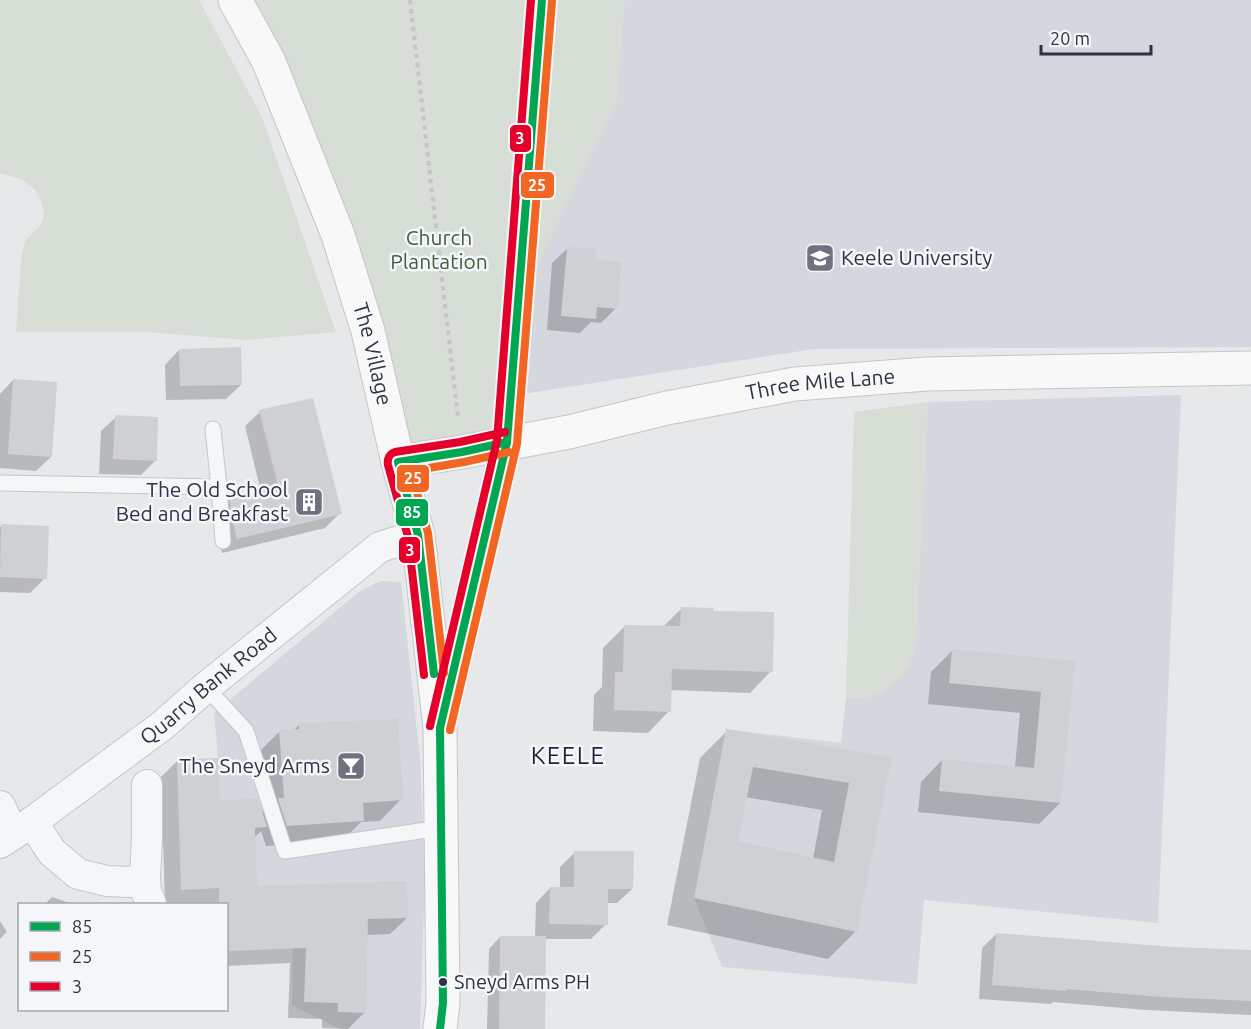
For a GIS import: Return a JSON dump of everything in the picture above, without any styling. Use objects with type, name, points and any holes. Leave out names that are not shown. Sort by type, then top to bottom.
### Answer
[{"type":"street","name":"The Village","points":[[235,0],[269,62],[338,235],[368,331],[398,462],[418,535],[440,728],[443,1003],[440,1029]]},
{"type":"street","name":"The Village","points":[[440,728],[507,442],[542,0]]},
{"type":"street","name":"Three Mile Lane","points":[[398,462],[568,432],[667,408],[795,384],[927,374],[1251,368]]},
{"type":"street","name":"Quarry Bank Road","points":[[15,833],[163,725],[206,687],[380,547],[418,535]]},
{"type":"street","points":[[0,806],[15,833],[52,852],[78,874],[107,881],[131,882],[148,891],[147,785]]},
{"type":"lane","points":[[213,429],[223,541]]},
{"type":"lane","points":[[0,483],[219,487]]},
{"type":"lane","points":[[206,687],[246,731],[285,850],[440,828]]},
{"type":"path","points":[[410,0],[462,452]]},
{"type":"shaded area","name":"Keele University","points":[[275,0],[1251,0],[1251,347],[814,349],[457,404]]},
{"type":"shaded area","points":[[1181,395],[1158,923],[924,900],[917,984],[722,967],[694,898],[726,729],[841,743],[846,698],[868,698],[915,647],[928,402]]},
{"type":"shaded area","points":[[381,581],[401,582],[420,759],[425,876],[420,1029],[340,1029],[292,1005],[293,922],[228,903],[219,903],[219,888],[223,888],[214,713],[360,591]]},
{"type":"green space","points":[[0,0],[199,0],[262,117],[336,332],[246,340],[147,332],[16,332],[21,259],[25,241],[40,226],[44,216],[42,203],[36,191],[21,179],[0,173]]},
{"type":"green space","name":"Church Plantation","points":[[235,0],[625,0],[617,102],[519,303],[507,442],[398,462],[368,331]]},
{"type":"green space","points":[[928,402],[915,647],[910,663],[901,677],[883,691],[868,698],[846,698],[854,412]]},
{"type":"building","points":[[567,247],[596,249],[595,260],[621,262],[618,309],[597,307],[596,319],[561,316]]},
{"type":"building","points":[[241,347],[242,385],[180,386],[179,349]]},
{"type":"building","points":[[13,379],[57,382],[52,457],[8,454]]},
{"type":"building","points":[[313,398],[342,514],[237,539],[230,498],[278,486],[259,410]]},
{"type":"building","points":[[115,415],[158,417],[157,461],[113,459]]},
{"type":"building","points":[[1,524],[49,526],[47,579],[0,577]]},
{"type":"building","points":[[681,607],[714,608],[713,611],[774,612],[773,672],[672,669],[671,712],[614,710],[615,672],[623,672],[624,625],[680,626]]},
{"type":"building","points":[[952,649],[1075,661],[1061,803],[939,791],[942,759],[1034,768],[1041,692],[949,683]]},
{"type":"building","name":"The Sneyd Arms","points":[[398,719],[403,800],[363,803],[364,821],[287,826],[278,798],[284,798],[279,730],[299,729],[299,723]]},
{"type":"building","points":[[726,729],[892,757],[857,932],[694,898]],"holes":[[[753,767],[849,783],[834,862],[738,841]]]},
{"type":"building","points":[[218,758],[220,800],[258,799],[267,827],[255,828],[257,886],[407,881],[408,918],[368,919],[366,1013],[338,1012],[338,1003],[304,1002],[306,948],[228,951],[228,903],[219,903],[219,888],[181,890],[177,759]]},
{"type":"building","points":[[574,851],[634,851],[633,889],[608,889],[608,925],[549,924],[550,887],[574,887]]},
{"type":"building","points":[[996,933],[1173,947],[1251,950],[1251,1001],[992,985]]},
{"type":"building","points":[[500,936],[546,936],[545,1029],[499,1029]]},
{"type":"transit line","name":"3","points":[[430,726],[497,440],[531,0]]},
{"type":"transit line","name":"85","points":[[440,1029],[443,1003],[440,728],[507,442],[542,0]]},
{"type":"transit line","name":"25","points":[[450,730],[517,444],[552,1]]},
{"type":"transit line","name":"3","points":[[424,675],[408,537],[388,459],[395,452],[505,432]]},
{"type":"transit line","name":"85","points":[[434,674],[418,535],[398,462],[507,442]]},
{"type":"transit line","name":"25","points":[[444,673],[428,533],[411,471],[509,452]]},
{"type":"place","name":"Keele University","points":[[820,258]]},
{"type":"place","name":"The Old School Bed and Breakfast","points":[[309,502]]},
{"type":"place","name":"The Sneyd Arms","points":[[351,766]]},
{"type":"place","name":"Sneyd Arms PH","points":[[443,982]]},
{"type":"district","name":"KEELE","points":[[568,756]]}]
